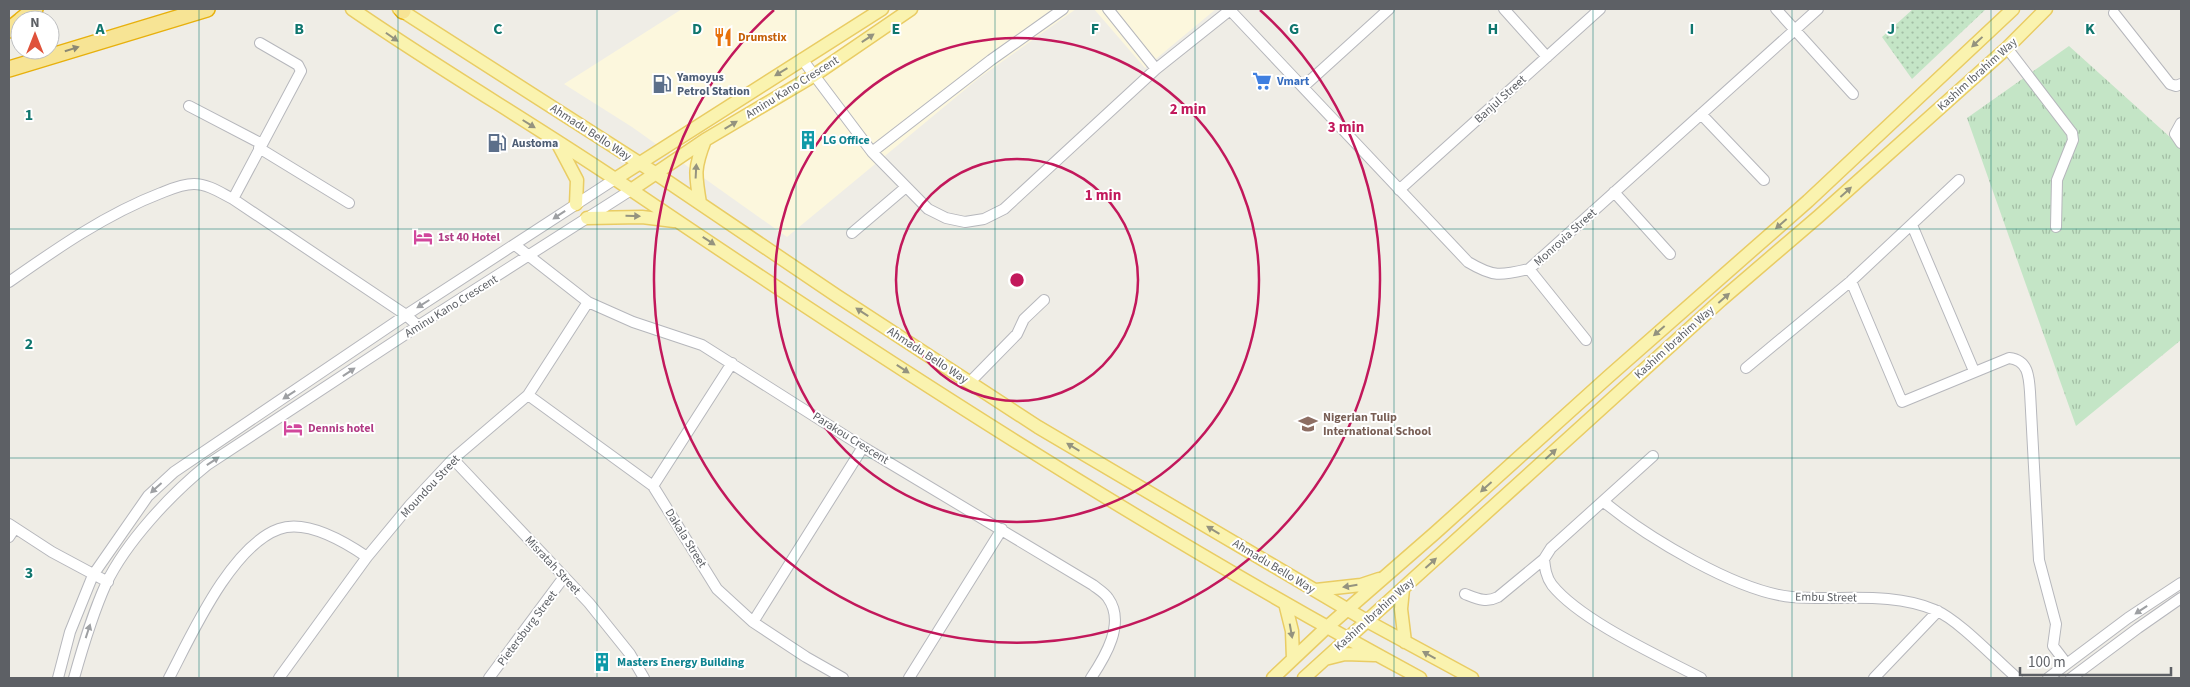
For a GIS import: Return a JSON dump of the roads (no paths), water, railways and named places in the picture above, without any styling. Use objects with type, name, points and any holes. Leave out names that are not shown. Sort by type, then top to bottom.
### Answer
[{"type":"highway","points":[[9,69],[207,9]]},
{"type":"main road","name":"Ahmadu Bello Way","points":[[352,9],[403,45],[615,179],[1004,435],[1326,628],[1420,678]]},
{"type":"main road","name":"Ahmadu Bello Way","points":[[402,9],[640,163],[1038,427],[1367,621],[1472,678]]},
{"type":"main road","name":"Aminu Kano Crescent","points":[[615,179],[882,9]]},
{"type":"main road","name":"Aminu Kano Crescent","points":[[631,190],[705,140],[813,76],[909,9]]},
{"type":"main road","name":"Kashim Ibrahim Way","points":[[1273,678],[1326,628],[1808,201],[2013,9]]},
{"type":"main road","name":"Kashim Ibrahim Way","points":[[1304,678],[1721,300],[1819,216],[2007,48],[2046,9]]},
{"type":"main road","points":[[700,203],[695,177],[696,165],[705,140]]},
{"type":"main road","points":[[557,142],[577,180],[576,204]]},
{"type":"main road","points":[[622,152],[641,155],[654,154]]},
{"type":"main road","points":[[587,218],[642,217],[679,222]]},
{"type":"main road","points":[[1316,590],[1361,585],[1384,578]]},
{"type":"main road","points":[[1403,589],[1401,615],[1405,642]]},
{"type":"main road","points":[[1285,603],[1292,631],[1293,659]]},
{"type":"main road","points":[[1324,659],[1345,654],[1377,655]]},
{"type":"street","points":[[872,152],[991,60],[1063,9]]},
{"type":"street","points":[[1108,9],[1156,69]]},
{"type":"street","points":[[802,60],[872,152],[928,209],[946,218],[966,222],[984,220],[1004,209],[1156,69],[1230,9]]},
{"type":"street","name":"Monrovia Street","points":[[1230,9],[1468,262],[1486,273],[1507,274],[1529,269],[1818,9]]},
{"type":"street","points":[[1303,86],[1389,9]]},
{"type":"street","points":[[1504,9],[1547,57]]},
{"type":"street","name":"Banjul Street","points":[[1400,190],[1600,9]]},
{"type":"street","points":[[1776,9],[1853,94]]},
{"type":"street","points":[[2114,13],[2170,84],[2176,86],[2181,84]]},
{"type":"street","points":[[233,199],[301,69],[298,65],[260,43]]},
{"type":"street","points":[[2007,48],[2072,133],[2073,140],[2057,180],[2056,227]]},
{"type":"street","points":[[190,106],[260,146],[349,203]]},
{"type":"street","points":[[1701,114],[1764,180]]},
{"type":"street","points":[[2181,123],[2175,134],[2181,143]]},
{"type":"street","points":[[58,678],[70,632],[93,575],[148,496],[174,472],[406,315],[615,179]]},
{"type":"street","points":[[1746,368],[1851,282],[1959,180]]},
{"type":"street","points":[[9,282],[83,233],[148,198],[179,186],[194,184],[211,187],[233,199],[406,315],[418,326]]},
{"type":"street","points":[[852,233],[906,187]]},
{"type":"street","name":"Aminu Kano Crescent","points":[[74,678],[88,629],[108,582],[133,543],[158,510],[191,478],[207,465],[418,326],[631,190]]},
{"type":"street","points":[[1614,192],[1670,254]]},
{"type":"street","points":[[1912,225],[1974,371]]},
{"type":"street","name":"Parakou Crescent","points":[[515,245],[588,302],[634,322],[702,344],[863,447],[1093,585],[1108,598],[1115,616],[1114,636],[1106,655],[1091,678]]},
{"type":"street","points":[[1529,269],[1586,340]]},
{"type":"street","points":[[1851,282],[1902,402],[2009,358],[2017,359],[2027,369],[2030,392],[2039,560],[2056,624],[2053,646],[2066,664]]},
{"type":"street","points":[[970,382],[1018,334],[1024,319],[1044,300]]},
{"type":"street","name":"Moundou Street","points":[[279,678],[367,557],[410,505],[453,459],[528,395],[588,302]]},
{"type":"street","points":[[653,486],[732,363]]},
{"type":"street","name":"Dakala Street","points":[[528,395],[653,486],[717,589],[753,622],[843,678]]},
{"type":"street","points":[[753,622],[863,447]]},
{"type":"street","points":[[1465,594],[1484,601],[1490,601],[1498,597],[1544,559],[1551,548],[1604,502],[1652,456]]},
{"type":"street","name":"Misratah Street","points":[[453,459],[589,603],[630,654],[644,678]]},
{"type":"street","name":"Embu Street","points":[[1604,502],[1620,515],[1667,545],[1720,574],[1755,588],[1790,597],[1900,600],[1938,611],[1966,632],[2016,678]]},
{"type":"street","points":[[9,537],[12,526],[52,552],[108,582]]},
{"type":"street","points":[[168,678],[211,599],[247,552],[264,538],[279,529],[295,527],[315,531],[341,540],[367,557]]},
{"type":"street","points":[[909,678],[1002,529]]},
{"type":"street","points":[[1544,559],[1545,572],[1551,584],[1580,610],[1619,634],[1701,678]]},
{"type":"street","name":"Pietersburg Street","points":[[489,678],[564,577]]},
{"type":"street","points":[[2048,678],[2181,583]]},
{"type":"street","points":[[2071,678],[2181,598]]},
{"type":"street","points":[[1874,678],[1938,611]]},
{"type":"place","name":"Drumstix","points":[[723,37]]},
{"type":"place","name":"Vmart","points":[[1262,81]]},
{"type":"place","name":"Yamoyus Petrol Station","points":[[662,84]]},
{"type":"place","name":"LG Office","points":[[808,140]]},
{"type":"place","name":"Austoma","points":[[497,143]]},
{"type":"place","name":"1st 40 Hotel","points":[[423,237]]},
{"type":"place","name":"Nigerian Tulip International School","points":[[1308,424]]},
{"type":"place","name":"Dennis hotel","points":[[293,428]]},
{"type":"place","name":"Masters Energy Building","points":[[602,662]]}]
